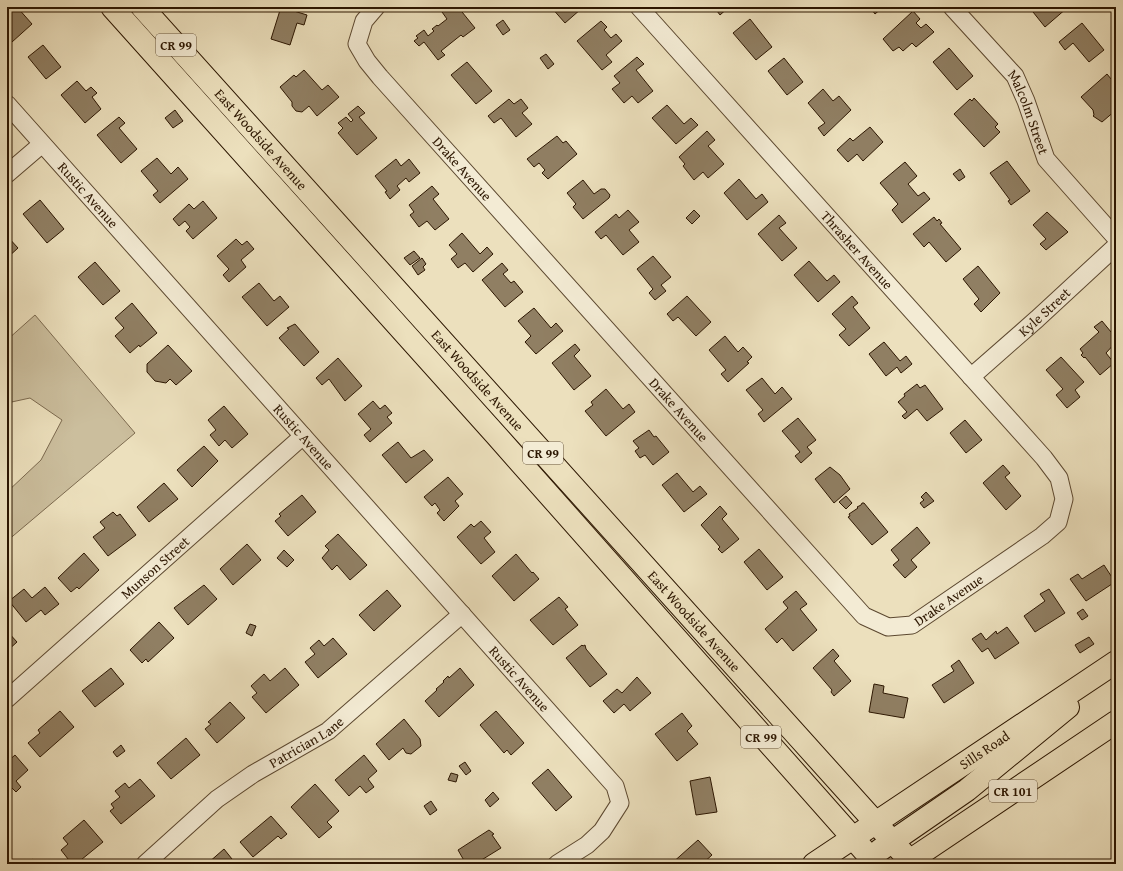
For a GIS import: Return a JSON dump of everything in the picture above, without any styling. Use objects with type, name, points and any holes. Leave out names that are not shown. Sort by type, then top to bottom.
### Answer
[{"type":"main road","name":"East Woodside Avenue","points":[[112,7],[496,435],[852,838],[868,862]]},
{"type":"main road","name":"East Woodside Avenue","points":[[142,7],[876,823],[892,841],[907,862]]},
{"type":"main road","name":"Sills Road","points":[[814,864],[1116,662]]},
{"type":"main road","points":[[868,862],[892,841],[967,790],[997,767],[1054,719],[1116,662]]},
{"type":"main road","name":"CR 101","points":[[907,862],[1116,722]]},
{"type":"street","name":"Drake Avenue","points":[[376,7],[364,21],[357,44],[367,61],[864,616],[888,627],[912,625],[1042,536],[1058,522],[1064,499]]},
{"type":"street","name":"Thrasher Avenue","points":[[639,7],[1056,473],[1059,478],[1064,499]]},
{"type":"street","name":"Malcolm Street","points":[[952,7],[1015,76],[1026,100],[1046,159],[1116,238]]},
{"type":"street","name":"Rustic Avenue","points":[[7,104],[615,786],[620,804],[602,831],[587,845],[557,864]]},
{"type":"street","points":[[7,174],[42,144]]},
{"type":"street","name":"Kyle Street","points":[[971,377],[1037,319],[1116,246]]},
{"type":"street","name":"Munson Street","points":[[7,699],[303,436]]},
{"type":"street","name":"Patrician Lane","points":[[145,864],[217,799],[253,774],[328,731],[462,614]]},
{"type":"shaded area","points":[[35,315],[135,433],[7,541],[7,492],[41,460],[62,420],[30,398],[7,403],[7,340]]},
{"type":"building","points":[[7,7],[17,7],[32,24],[12,42],[7,36]]},
{"type":"building","points":[[281,7],[307,15],[304,25],[297,23],[290,45],[271,39]]},
{"type":"building","points":[[448,7],[458,7],[475,28],[463,37],[461,35],[441,51],[445,55],[438,60],[424,42],[419,46],[414,41],[418,38],[416,36],[424,30],[428,36],[434,31],[432,29],[447,19],[442,12]]},
{"type":"building","points":[[551,7],[580,7],[581,9],[565,23]]},
{"type":"building","points":[[714,7],[729,7],[720,15]]},
{"type":"building","points":[[870,7],[883,7],[875,14]]},
{"type":"building","points":[[1029,7],[1066,7],[1067,8],[1045,27]]},
{"type":"building","points":[[913,11],[920,19],[916,23],[921,28],[926,24],[934,32],[916,47],[912,43],[903,51],[899,47],[893,51],[883,39]]},
{"type":"building","points":[[750,19],[772,47],[756,60],[733,33]]},
{"type":"building","points":[[503,20],[510,30],[503,35],[496,25]]},
{"type":"building","points":[[601,21],[607,27],[604,30],[611,38],[616,34],[622,41],[606,55],[612,62],[602,70],[577,41]]},
{"type":"building","points":[[1082,23],[1104,50],[1089,62],[1073,43],[1065,50],[1059,42]]},
{"type":"building","points":[[43,45],[61,67],[46,79],[28,57]]},
{"type":"building","points":[[949,48],[973,76],[957,90],[933,62]]},
{"type":"building","points":[[546,54],[554,64],[548,69],[540,58]]},
{"type":"building","points":[[637,57],[644,64],[636,70],[653,91],[638,103],[632,96],[624,103],[612,89],[620,83],[614,76]]},
{"type":"building","points":[[784,58],[803,82],[787,95],[768,71]]},
{"type":"building","points":[[467,62],[492,91],[476,104],[451,75]]},
{"type":"building","points":[[304,70],[322,90],[328,85],[339,97],[317,116],[309,106],[302,112],[296,111],[292,106],[292,102],[280,87],[294,75],[296,77]]},
{"type":"building","points":[[1107,74],[1116,85],[1116,110],[1102,122],[1093,116],[1093,110],[1081,97]]},
{"type":"building","points":[[77,81],[86,91],[91,87],[97,93],[92,97],[101,109],[85,123],[61,95]]},
{"type":"building","points":[[823,89],[833,101],[839,96],[851,110],[824,136],[818,128],[825,123],[808,103]]},
{"type":"building","points":[[974,98],[998,124],[995,127],[1000,132],[984,147],[954,114],[970,99],[972,101]]},
{"type":"building","points":[[509,99],[514,104],[521,99],[528,108],[522,113],[532,124],[516,137],[501,118],[494,123],[488,116]]},
{"type":"building","points":[[667,105],[684,124],[691,118],[698,125],[676,144],[652,118]]},
{"type":"building","points":[[358,106],[365,113],[359,117],[377,138],[357,155],[338,133],[343,128],[338,123],[346,117],[351,122],[353,120],[348,114]]},
{"type":"building","points":[[175,110],[183,121],[173,128],[165,118]]},
{"type":"building","points":[[119,117],[125,123],[119,128],[137,149],[121,163],[97,135]]},
{"type":"building","points":[[870,127],[883,142],[863,161],[857,154],[848,162],[837,150],[850,138],[853,141]]},
{"type":"building","points":[[707,131],[715,140],[708,146],[724,164],[708,178],[703,172],[694,180],[683,166],[685,164],[679,157]]},
{"type":"building","points":[[557,136],[563,143],[566,141],[577,154],[548,179],[542,173],[545,170],[539,163],[534,167],[527,159]]},
{"type":"building","points":[[157,158],[171,174],[178,167],[188,179],[160,203],[153,195],[158,191],[141,171]]},
{"type":"building","points":[[396,159],[401,166],[409,159],[420,173],[409,182],[406,178],[397,186],[400,190],[390,199],[385,192],[387,191],[375,176]]},
{"type":"building","points":[[1007,161],[1030,191],[1011,205],[1008,201],[1010,200],[990,173]]},
{"type":"building","points":[[905,162],[917,176],[908,184],[918,196],[924,192],[930,199],[902,223],[892,210],[898,204],[880,183]]},
{"type":"building","points":[[960,169],[965,177],[959,181],[953,174]]},
{"type":"building","points":[[739,179],[756,199],[762,194],[768,202],[747,220],[724,193]]},
{"type":"building","points":[[583,180],[594,194],[601,189],[605,189],[610,195],[609,198],[583,219],[573,207],[576,204],[567,193]]},
{"type":"building","points":[[432,186],[439,194],[433,199],[449,219],[435,230],[427,221],[419,227],[410,215],[414,212],[409,205]]},
{"type":"building","points":[[40,200],[64,229],[47,243],[23,214]]},
{"type":"building","points":[[203,201],[217,218],[193,239],[186,231],[190,227],[185,221],[179,226],[173,219],[189,204],[194,209]]},
{"type":"building","points":[[628,210],[639,222],[629,230],[639,242],[623,255],[606,235],[601,239],[595,232],[616,214],[619,218]]},
{"type":"building","points":[[694,210],[700,216],[692,224],[686,218]]},
{"type":"building","points":[[1047,212],[1068,232],[1046,250],[1040,244],[1046,239],[1033,225]]},
{"type":"building","points":[[779,215],[786,223],[779,228],[797,248],[782,261],[758,234]]},
{"type":"building","points":[[934,217],[937,221],[939,219],[942,223],[940,224],[961,249],[946,262],[929,242],[924,247],[913,234]]},
{"type":"building","points":[[462,233],[480,254],[487,247],[493,254],[473,272],[465,263],[458,268],[451,259],[457,254],[449,245]]},
{"type":"building","points":[[7,236],[18,248],[7,258]]},
{"type":"building","points":[[236,239],[242,245],[247,241],[254,249],[241,260],[246,267],[229,282],[223,275],[229,269],[217,256]]},
{"type":"building","points":[[414,251],[420,258],[410,265],[404,258]]},
{"type":"building","points":[[653,256],[671,277],[661,285],[666,291],[655,300],[649,293],[653,289],[637,269]]},
{"type":"building","points":[[422,258],[426,264],[423,267],[425,270],[418,275],[412,266]]},
{"type":"building","points":[[809,261],[827,281],[834,275],[840,282],[818,302],[794,275]]},
{"type":"building","points":[[95,262],[120,291],[103,305],[78,277]]},
{"type":"building","points":[[502,263],[508,270],[503,274],[511,283],[514,281],[523,292],[505,307],[482,280]]},
{"type":"building","points":[[978,266],[1000,293],[981,312],[974,304],[979,299],[963,279]]},
{"type":"building","points":[[259,283],[274,301],[280,296],[289,307],[267,326],[242,297]]},
{"type":"building","points":[[687,296],[711,322],[696,336],[678,317],[673,321],[667,314]]},
{"type":"building","points":[[852,296],[858,303],[853,307],[870,328],[849,346],[839,335],[846,329],[832,314]]},
{"type":"building","points":[[132,303],[157,333],[130,353],[115,336],[124,328],[115,318]]},
{"type":"building","points":[[534,308],[551,328],[556,323],[563,331],[536,354],[525,342],[531,336],[518,321]]},
{"type":"building","points":[[1102,321],[1116,338],[1116,342],[1106,353],[1114,363],[1100,375],[1085,357],[1084,358],[1081,355],[1083,353],[1080,349],[1099,332],[1094,327]]},
{"type":"building","points":[[295,324],[319,352],[304,366],[279,338],[289,329],[287,328]]},
{"type":"building","points":[[725,336],[738,352],[743,347],[752,357],[747,362],[749,363],[728,382],[721,374],[726,370],[709,350]]},
{"type":"building","points":[[884,342],[900,361],[906,356],[912,364],[901,373],[897,367],[886,376],[869,354]]},
{"type":"building","points":[[575,344],[580,350],[574,356],[591,376],[574,390],[552,363]]},
{"type":"building","points":[[168,345],[192,371],[176,385],[170,379],[166,383],[155,381],[147,372],[147,364]]},
{"type":"building","points":[[1061,357],[1084,382],[1075,390],[1080,397],[1067,408],[1056,395],[1063,389],[1046,370]]},
{"type":"building","points":[[338,358],[362,386],[345,401],[329,379],[322,385],[316,378]]},
{"type":"building","points":[[762,378],[775,394],[782,387],[792,399],[764,422],[758,414],[763,410],[746,390]]},
{"type":"building","points":[[917,384],[920,388],[925,385],[943,409],[927,421],[917,409],[905,419],[902,416],[907,412],[898,402],[905,396],[904,394]]},
{"type":"building","points":[[606,389],[623,409],[629,404],[635,412],[606,436],[585,411],[593,405],[591,402]]},
{"type":"building","points":[[373,401],[380,409],[385,405],[392,413],[387,417],[392,423],[370,442],[364,435],[371,429],[358,414]]},
{"type":"building","points":[[224,406],[248,434],[232,448],[225,440],[219,446],[210,435],[216,430],[208,420]]},
{"type":"building","points":[[798,418],[816,440],[807,447],[812,453],[801,463],[795,456],[800,452],[782,431]]},
{"type":"building","points":[[965,420],[982,440],[966,453],[950,433]]},
{"type":"building","points":[[649,430],[669,452],[653,465],[645,455],[640,458],[635,451],[639,448],[633,441]]},
{"type":"building","points":[[398,442],[411,458],[424,450],[433,460],[406,483],[382,455]]},
{"type":"building","points":[[204,446],[218,461],[192,487],[177,470]]},
{"type":"building","points":[[1003,465],[1010,473],[1005,477],[1021,496],[1006,510],[983,483]]},
{"type":"building","points":[[830,467],[840,475],[850,489],[834,503],[815,479]]},
{"type":"building","points":[[677,473],[693,492],[700,486],[707,494],[684,512],[662,485]]},
{"type":"building","points":[[448,477],[463,494],[455,501],[459,506],[444,521],[437,513],[440,510],[435,503],[432,506],[424,497]]},
{"type":"building","points":[[164,483],[178,499],[149,522],[137,507]]},
{"type":"building","points":[[926,492],[934,501],[924,508],[920,503],[924,500],[921,497]]},
{"type":"building","points":[[302,495],[316,512],[288,536],[275,521],[281,516],[279,514]]},
{"type":"building","points":[[846,496],[852,503],[846,509],[839,502]]},
{"type":"building","points":[[864,503],[888,532],[872,545],[848,517],[850,516],[849,514],[858,508],[857,507]]},
{"type":"building","points":[[720,506],[727,514],[722,519],[739,539],[722,553],[718,549],[720,547],[701,525]]},
{"type":"building","points":[[113,512],[117,516],[120,514],[136,535],[108,556],[93,537],[105,528],[100,522]]},
{"type":"building","points":[[481,521],[491,532],[484,538],[495,552],[481,564],[457,537],[471,524],[474,527]]},
{"type":"building","points":[[917,527],[930,543],[911,560],[917,567],[905,578],[893,565],[899,560],[891,550]]},
{"type":"building","points":[[338,534],[367,565],[350,580],[337,565],[332,570],[322,558],[329,550],[325,546]]},
{"type":"building","points":[[247,544],[261,560],[233,585],[220,569]]},
{"type":"building","points":[[759,549],[783,577],[767,590],[744,562]]},
{"type":"building","points":[[284,550],[294,560],[287,567],[277,558]]},
{"type":"building","points":[[84,553],[99,570],[79,589],[77,587],[71,592],[58,578]]},
{"type":"building","points":[[516,554],[539,579],[514,601],[492,576]]},
{"type":"building","points":[[1104,565],[1115,582],[1086,601],[1070,579],[1078,574],[1082,579]]},
{"type":"building","points":[[204,585],[217,599],[188,625],[174,608]]},
{"type":"building","points":[[45,587],[59,604],[45,615],[41,610],[26,622],[9,601],[24,589],[32,598]]},
{"type":"building","points":[[1049,589],[1065,613],[1035,632],[1024,616],[1045,601],[1040,594]]},
{"type":"building","points":[[387,590],[401,606],[374,631],[359,615]]},
{"type":"building","points":[[796,591],[807,604],[800,609],[817,630],[793,651],[782,638],[777,643],[765,629],[788,608],[783,602]]},
{"type":"building","points":[[559,597],[568,607],[565,609],[578,625],[553,645],[530,620]]},
{"type":"building","points":[[1083,609],[1088,616],[1082,620],[1077,613]]},
{"type":"building","points":[[159,622],[174,638],[148,662],[146,659],[142,663],[130,650]]},
{"type":"building","points":[[250,624],[256,626],[252,636],[246,633]]},
{"type":"building","points":[[1007,627],[1019,643],[995,659],[988,648],[982,652],[972,639],[981,633],[986,640],[996,631],[997,634]]},
{"type":"building","points":[[7,631],[17,642],[7,651]]},
{"type":"building","points":[[1089,637],[1094,644],[1080,653],[1075,645]]},
{"type":"building","points":[[333,638],[347,654],[318,678],[305,662],[315,654],[310,648],[319,640],[324,646]]},
{"type":"building","points":[[582,645],[585,645],[586,649],[607,674],[590,687],[566,658]]},
{"type":"building","points":[[833,649],[839,656],[834,661],[851,681],[834,696],[831,692],[832,690],[813,668]]},
{"type":"building","points":[[959,660],[974,683],[944,703],[932,685],[954,671],[951,666]]},
{"type":"building","points":[[111,668],[124,684],[95,707],[82,691]]},
{"type":"building","points":[[285,668],[299,685],[266,713],[252,697],[257,693],[251,686],[264,674],[270,681]]},
{"type":"building","points":[[460,668],[474,685],[439,717],[425,701],[437,690],[436,689],[448,676],[449,678]]},
{"type":"building","points":[[637,677],[651,693],[630,711],[624,704],[614,713],[603,701],[617,689],[622,693]]},
{"type":"building","points":[[874,684],[884,686],[883,693],[908,698],[904,718],[869,712]]},
{"type":"building","points":[[230,702],[245,718],[217,743],[205,729],[211,724],[208,722]]},
{"type":"building","points":[[60,711],[74,727],[40,757],[28,743],[40,733],[38,730]]},
{"type":"building","points":[[496,711],[524,743],[511,755],[507,750],[504,753],[480,725]]},
{"type":"building","points":[[682,713],[692,726],[687,731],[698,744],[677,761],[655,734]]},
{"type":"building","points":[[404,719],[420,739],[421,746],[411,754],[406,753],[403,748],[389,760],[376,744]]},
{"type":"building","points":[[186,738],[200,755],[171,779],[157,763]]},
{"type":"building","points":[[121,745],[125,751],[117,757],[113,752]]},
{"type":"building","points":[[15,755],[28,770],[16,781],[21,787],[16,792],[10,786],[7,789],[7,762]]},
{"type":"building","points":[[364,755],[377,771],[368,779],[374,787],[366,793],[360,786],[349,796],[335,780]]},
{"type":"building","points":[[465,762],[471,771],[466,775],[459,766]]},
{"type":"building","points":[[548,769],[572,797],[556,811],[532,783]]},
{"type":"building","points":[[451,773],[458,775],[456,782],[448,780]]},
{"type":"building","points":[[710,777],[717,812],[696,815],[690,781]]},
{"type":"building","points":[[140,779],[155,796],[121,824],[110,811],[114,808],[111,804],[120,797],[115,791],[125,783],[129,788]]},
{"type":"building","points":[[315,784],[339,811],[327,822],[332,827],[319,838],[291,807]]},
{"type":"building","points":[[493,792],[499,799],[490,807],[485,800]]},
{"type":"building","points":[[431,801],[437,810],[430,815],[424,806]]},
{"type":"building","points":[[271,816],[287,834],[281,839],[278,836],[253,857],[240,842]]},
{"type":"building","points":[[84,820],[103,842],[76,864],[72,864],[61,850],[68,844],[63,838]]},
{"type":"building","points":[[489,830],[494,834],[492,835],[501,848],[475,864],[466,864],[458,850]]},
{"type":"building","points":[[698,840],[712,855],[702,864],[671,864]]},
{"type":"building","points":[[224,849],[236,864],[207,864],[208,863]]},
{"type":"building","points":[[33,859],[37,864],[27,864]]},
{"type":"building","points":[[444,860],[447,864],[438,864]]}]
